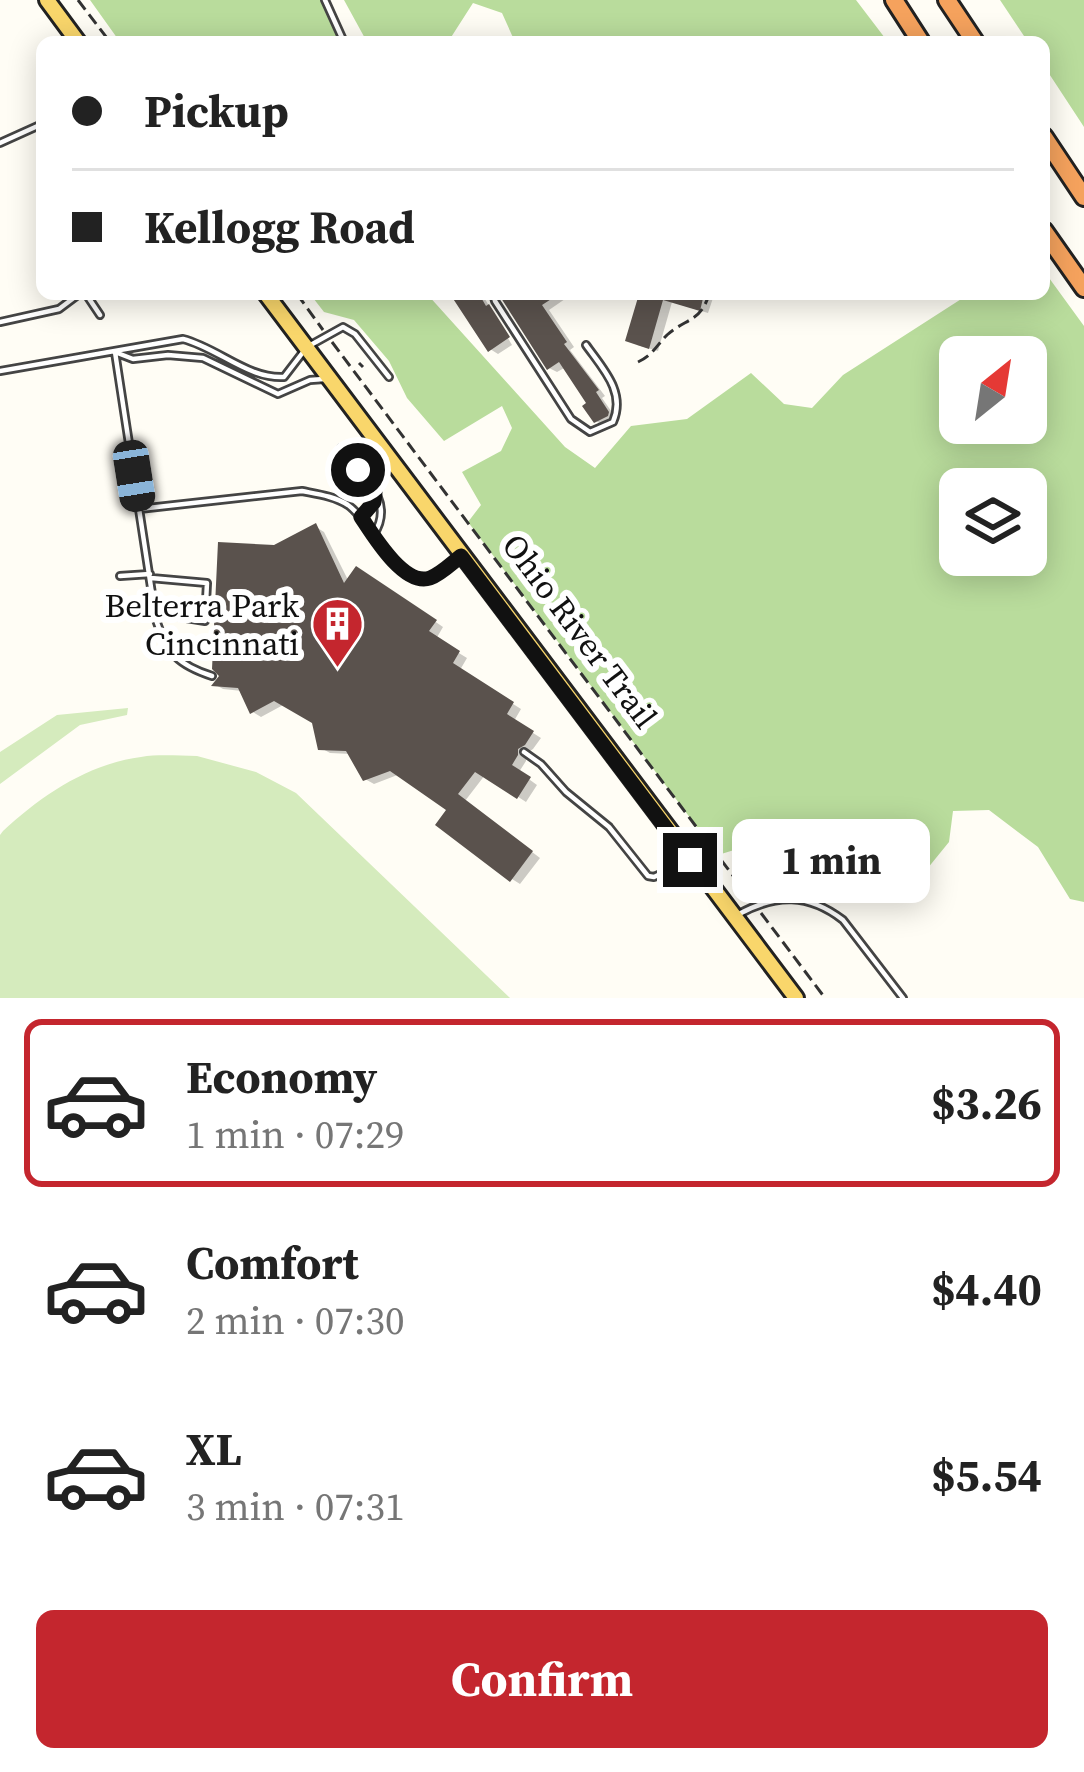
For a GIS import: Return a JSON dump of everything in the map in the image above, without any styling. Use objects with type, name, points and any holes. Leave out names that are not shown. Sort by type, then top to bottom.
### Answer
[{"type":"highway","points":[[894,0],[917,36]]},
{"type":"highway","points":[[946,0],[971,36]]},
{"type":"highway","points":[[1050,146],[1084,197]]},
{"type":"highway","points":[[1050,240],[1084,288]]},
{"type":"main road","points":[[47,0],[74,36]]},
{"type":"main road","points":[[271,300],[796,998]]},
{"type":"lane","points":[[325,0],[341,36]]},
{"type":"lane","points":[[0,143],[36,127]]},
{"type":"lane","points":[[0,322],[58,309],[73,300]]},
{"type":"lane","points":[[88,300],[100,316]]},
{"type":"lane","points":[[494,300],[571,419],[590,432],[613,422],[619,400],[586,345]]},
{"type":"lane","points":[[0,371],[183,340],[250,371],[284,376],[307,347],[338,328],[349,329],[388,377]]},
{"type":"lane","points":[[115,352],[134,359],[202,358],[278,394],[310,380],[330,378]]},
{"type":"lane","points":[[115,352],[155,613],[164,644],[190,669],[212,676]]},
{"type":"lane","points":[[340,448],[375,492],[384,512],[374,535]]},
{"type":"lane","points":[[140,509],[302,491],[342,501],[414,578],[432,578],[461,556]]},
{"type":"lane","points":[[361,517],[374,502],[375,492]]},
{"type":"lane","points":[[120,576],[207,584],[205,621],[155,613]]},
{"type":"lane","points":[[524,752],[609,827],[648,876],[690,860]]},
{"type":"lane","points":[[734,917],[770,899],[802,900],[834,914],[903,998]]},
{"type":"path","points":[[78,0],[105,36]]},
{"type":"path","name":"Ohio River Trail","points":[[301,300],[825,998]]},
{"type":"path","points":[[638,362],[652,356],[668,334],[705,310],[708,300]]},
{"type":"path","points":[[354,372],[361,365]]},
{"type":"green space","points":[[90,0],[325,0],[341,36],[116,36]]},
{"type":"green space","points":[[344,0],[856,0],[883,36],[512,36],[502,13],[473,3],[452,36],[364,36]]},
{"type":"green space","points":[[1000,0],[1084,0],[1084,127],[1050,75],[1050,36],[1024,36]]},
{"type":"green space","points":[[1050,279],[1084,326],[1084,902],[1070,899],[1038,847],[989,810],[953,811],[949,842],[901,901],[865,899],[825,851],[770,839],[718,855],[468,522],[481,505],[462,472],[501,451],[512,428],[502,406],[444,441],[407,398],[389,361],[354,320],[324,312],[315,300],[432,300],[565,447],[595,468],[631,426],[687,419],[751,373],[784,404],[812,408],[843,375],[960,300],[1050,300]]},
{"type":"green space","points":[[128,708],[127,715],[80,725],[0,784],[0,752],[57,715]]},
{"type":"green space","points":[[148,756],[197,756],[256,772],[296,793],[510,998],[0,998],[3,831],[49,794],[102,767]]},
{"type":"building","points":[[454,300],[489,304],[510,337],[488,352]]},
{"type":"building","points":[[502,300],[550,300],[542,305],[599,390],[608,416],[594,423],[559,362],[547,370]]},
{"type":"building","points":[[637,300],[663,300],[649,349],[625,341]]},
{"type":"building","points":[[663,300],[703,300],[700,311]]},
{"type":"building","name":"Belterra Park Cincinnati","points":[[316,523],[344,583],[356,566],[437,620],[429,631],[460,651],[453,663],[514,702],[507,714],[534,731],[518,749],[512,765],[531,777],[517,799],[475,772],[458,794],[533,851],[510,882],[435,825],[446,810],[390,771],[363,781],[346,751],[318,750],[312,723],[274,701],[250,714],[238,688],[211,686],[219,676],[212,669],[218,542],[274,545]]},
{"type":"place","name":"Belterra Park Cincinnati","points":[[338,670]]},
{"type":"route","points":[[358,470],[375,492],[374,502],[361,517],[395,562],[423,580],[461,556],[690,860]]}]
